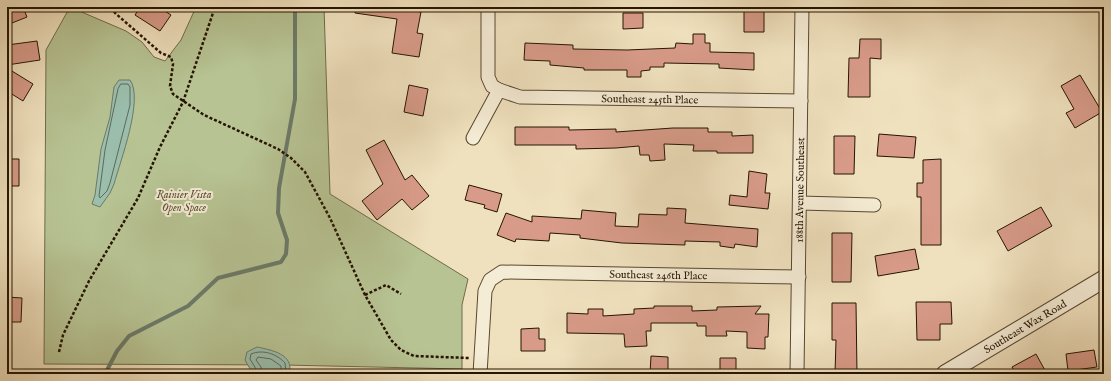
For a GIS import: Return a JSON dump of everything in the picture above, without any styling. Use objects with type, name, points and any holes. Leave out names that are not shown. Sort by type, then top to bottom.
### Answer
[{"type":"street","points":[[473,138],[499,90],[492,86],[488,77],[488,7]]},
{"type":"street","name":"188th Avenue Southeast","points":[[797,374],[802,7]]},
{"type":"street","name":"Southeast 245th Place","points":[[499,90],[520,96],[801,101]]},
{"type":"street","points":[[800,203],[874,205]]},
{"type":"street","name":"Southeast 246th Place","points":[[480,374],[485,291],[490,280],[502,272],[799,277]]},
{"type":"street","name":"Southeast Wax Road","points":[[945,374],[1104,279]]},
{"type":"path","points":[[112,7],[116,13],[161,53],[171,57],[173,64],[170,82],[171,90],[183,102],[204,115],[278,149],[291,158],[305,172],[330,218],[365,295],[391,340],[401,350],[414,356],[481,359]]},
{"type":"path","points":[[59,352],[64,335],[89,281],[138,198],[160,147],[183,102],[215,7]]},
{"type":"path","points":[[365,295],[386,285],[401,294]]},
{"type":"green space","name":"Rainier Vista Open Space","points":[[70,7],[126,31],[142,42],[154,57],[165,61],[181,40],[196,7],[324,7],[330,194],[468,279],[462,305],[462,369],[284,365],[44,364],[46,50]]},
{"type":"water","points":[[119,80],[130,80],[134,89],[133,115],[130,131],[114,184],[110,193],[100,207],[92,204],[95,195],[101,149],[110,117],[114,87]]},
{"type":"water","points":[[257,347],[275,352],[285,357],[290,367],[289,374],[253,374],[245,360],[247,352]]},
{"type":"building","points":[[7,7],[23,7],[27,17],[7,25]]},
{"type":"building","points":[[140,7],[159,7],[171,15],[160,31],[135,15]]},
{"type":"building","points":[[355,7],[392,7],[421,12],[417,33],[423,34],[419,57],[392,53],[397,19],[355,13]]},
{"type":"building","points":[[744,7],[764,7],[764,32],[744,32]]},
{"type":"building","points":[[623,13],[643,13],[643,28],[623,29]]},
{"type":"building","points":[[693,34],[705,34],[705,43],[710,43],[710,52],[754,53],[754,70],[719,68],[719,64],[664,63],[664,67],[650,67],[650,70],[641,71],[641,77],[627,77],[627,70],[584,70],[584,68],[550,65],[550,61],[524,60],[525,43],[573,45],[573,49],[627,50],[675,48],[676,43],[693,44]]},
{"type":"building","points":[[860,39],[881,39],[881,59],[870,58],[870,97],[848,97],[849,58],[859,58]]},
{"type":"building","points":[[37,41],[40,60],[7,65],[7,45]]},
{"type":"building","points":[[7,68],[33,84],[23,101],[7,91]]},
{"type":"building","points":[[1080,75],[1102,112],[1075,128],[1066,113],[1074,109],[1061,86]]},
{"type":"building","points":[[409,85],[428,89],[423,116],[404,112]]},
{"type":"building","points":[[515,127],[569,127],[569,130],[616,129],[616,132],[673,128],[708,128],[708,132],[732,132],[732,136],[753,135],[753,153],[693,151],[694,145],[664,144],[665,160],[650,161],[649,155],[640,155],[639,146],[576,149],[576,145],[515,145]]},
{"type":"building","points":[[879,134],[916,137],[914,158],[877,156]]},
{"type":"building","points":[[834,136],[855,136],[854,174],[834,174]]},
{"type":"building","points":[[384,140],[405,180],[412,175],[429,196],[412,210],[402,199],[377,220],[362,201],[383,184],[366,150]]},
{"type":"building","points":[[7,159],[19,159],[19,186],[7,186]]},
{"type":"building","points":[[941,159],[941,245],[921,245],[921,197],[917,197],[917,183],[923,183],[923,160]]},
{"type":"building","points":[[749,171],[767,174],[765,193],[770,193],[768,209],[729,205],[730,195],[747,197]]},
{"type":"building","points":[[469,185],[502,194],[497,212],[484,208],[485,205],[465,200]]},
{"type":"building","points":[[1041,207],[1052,226],[1008,251],[997,231]]},
{"type":"building","points":[[667,208],[686,209],[685,223],[758,229],[757,247],[735,244],[734,248],[720,246],[720,242],[685,241],[685,245],[622,243],[580,238],[580,235],[550,233],[549,241],[516,239],[515,242],[497,235],[506,213],[532,222],[532,216],[581,219],[582,210],[616,213],[615,226],[638,227],[639,214],[667,215]]},
{"type":"building","points":[[832,233],[852,233],[851,282],[832,282]]},
{"type":"building","points":[[915,249],[919,269],[878,276],[875,256]]},
{"type":"building","points":[[7,297],[22,298],[21,322],[7,322]]},
{"type":"building","points":[[916,302],[951,302],[952,324],[940,324],[940,340],[917,340]]},
{"type":"building","points":[[832,303],[856,303],[857,374],[835,374],[836,340],[832,340]]},
{"type":"building","points":[[654,306],[692,306],[692,311],[717,310],[717,307],[761,306],[755,314],[769,314],[768,337],[765,337],[765,349],[747,348],[747,332],[726,331],[727,336],[706,336],[706,326],[697,326],[697,323],[651,323],[651,331],[646,331],[647,346],[625,347],[624,334],[567,333],[567,313],[588,314],[588,309],[603,309],[603,316],[634,314],[634,309],[654,308]]},
{"type":"building","points":[[539,328],[539,339],[545,339],[545,351],[521,351],[521,329]]},
{"type":"building","points":[[1094,350],[1097,367],[1068,371],[1066,354]]},
{"type":"building","points":[[1036,354],[1047,374],[1016,374],[1012,367]]},
{"type":"building","points":[[651,356],[668,357],[668,374],[650,374]]},
{"type":"building","points":[[720,358],[736,358],[736,374],[720,374]]},
{"type":"waterway","points":[[105,374],[117,351],[129,336],[188,306],[218,278],[281,262],[286,254],[287,240],[278,213],[279,188],[295,99],[295,7]]}]
